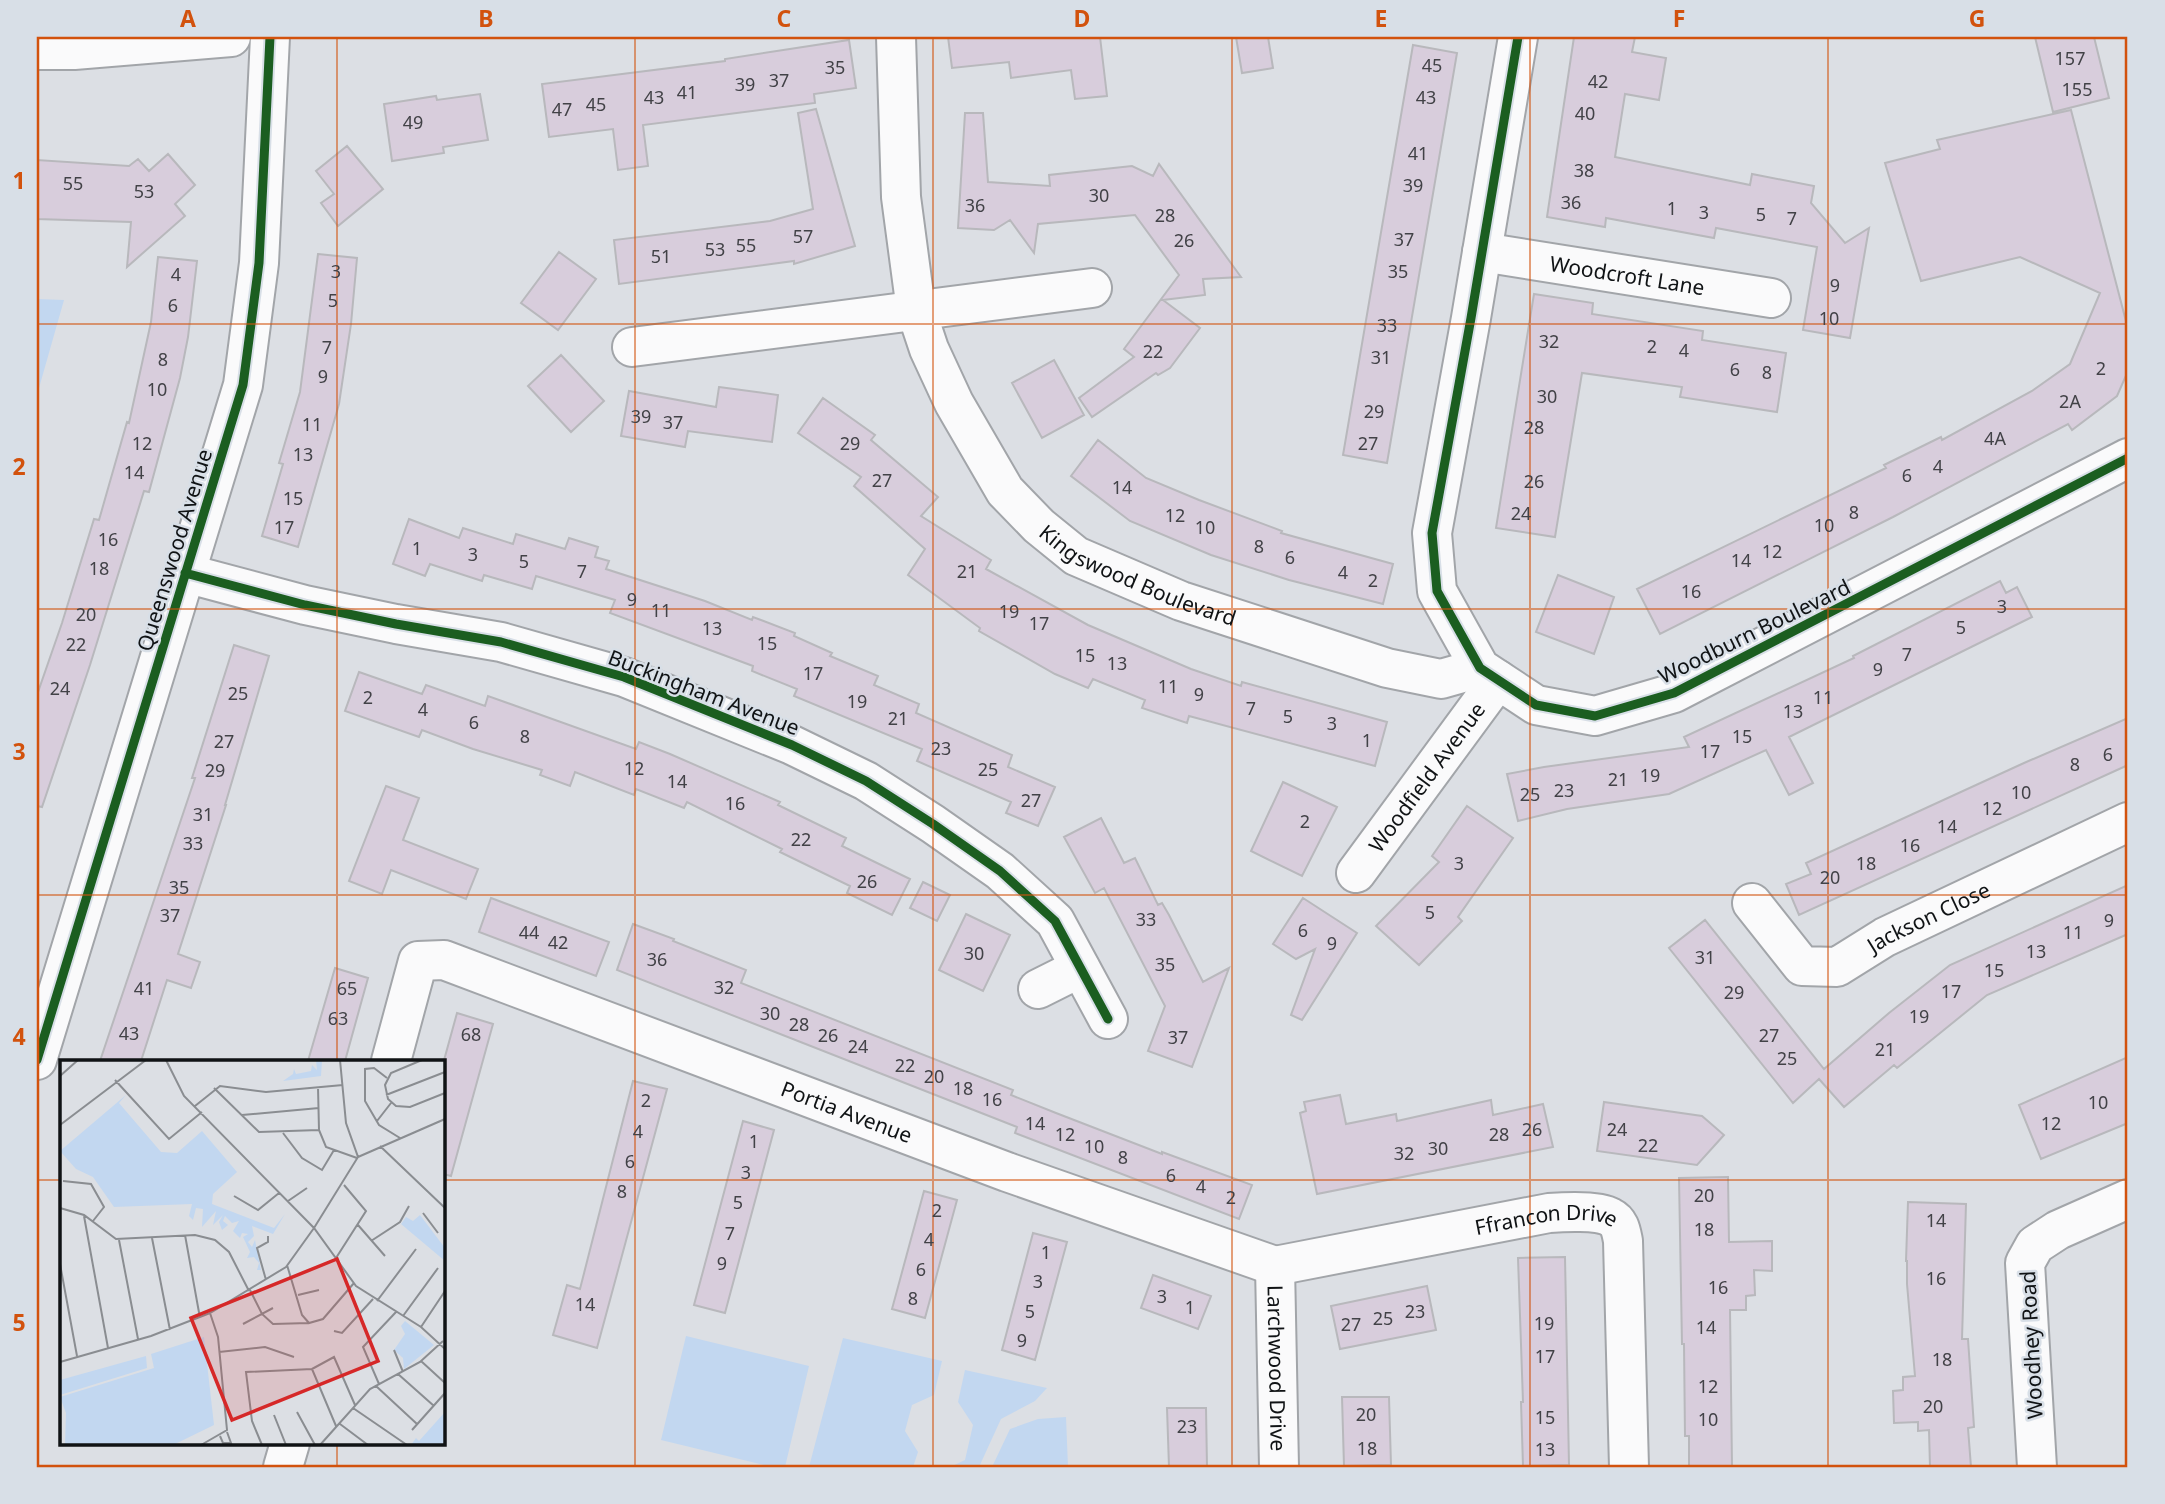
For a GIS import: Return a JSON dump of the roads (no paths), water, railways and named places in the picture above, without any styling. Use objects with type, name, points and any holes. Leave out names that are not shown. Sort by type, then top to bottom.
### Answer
[{"type":"street","points":[[37,50],[116,42],[231,37]]},
{"type":"street","name":"Queenswood Avenue","points":[[37,1060],[243,385],[259,263],[270,37]]},
{"type":"street","name":"Kingswood Boulevard","points":[[897,37],[901,198],[916,310],[929,349],[954,403],[1005,491],[1039,526],[1076,556],[1181,601],[1387,668],[1441,679],[1489,674]]},
{"type":"street","name":"Woodburn Boulevard","points":[[1518,37],[1432,533],[1437,591],[1489,674],[1536,705],[1595,716],[1674,694],[2128,458]]},
{"type":"street","name":"Woodcroft Lane","points":[[1482,251],[1771,299]]},
{"type":"street","points":[[632,347],[1092,288]]},
{"type":"street","name":"Buckingham Avenue","points":[[185,573],[305,605],[514,645],[624,677],[792,745],[866,781],[1000,871],[1055,921],[1108,1019]]},
{"type":"street","name":"Woodfield Avenue","points":[[1356,873],[1489,674]]},
{"type":"street","name":"Jackson Close","points":[[1752,903],[1802,966],[1837,967],[1885,937],[2128,822]]},
{"type":"street","name":"Portia Avenue","points":[[391,1060],[418,961],[444,960],[994,1168],[1276,1266]]},
{"type":"street","points":[[1038,989],[1080,968]]},
{"type":"street","name":"Woodhey Road","points":[[2037,1467],[2025,1263],[2035,1245],[2058,1230],[2128,1199]]},
{"type":"street","name":"Ffrancon Drive","points":[[1276,1266],[1549,1213],[1569,1211],[1609,1216],[1620,1226],[1623,1241],[1629,1467]]},
{"type":"street","name":"Larchwood Drive","points":[[1276,1266],[1279,1467]]},
{"type":"street","points":[[283,1467],[290,1444]]}]
